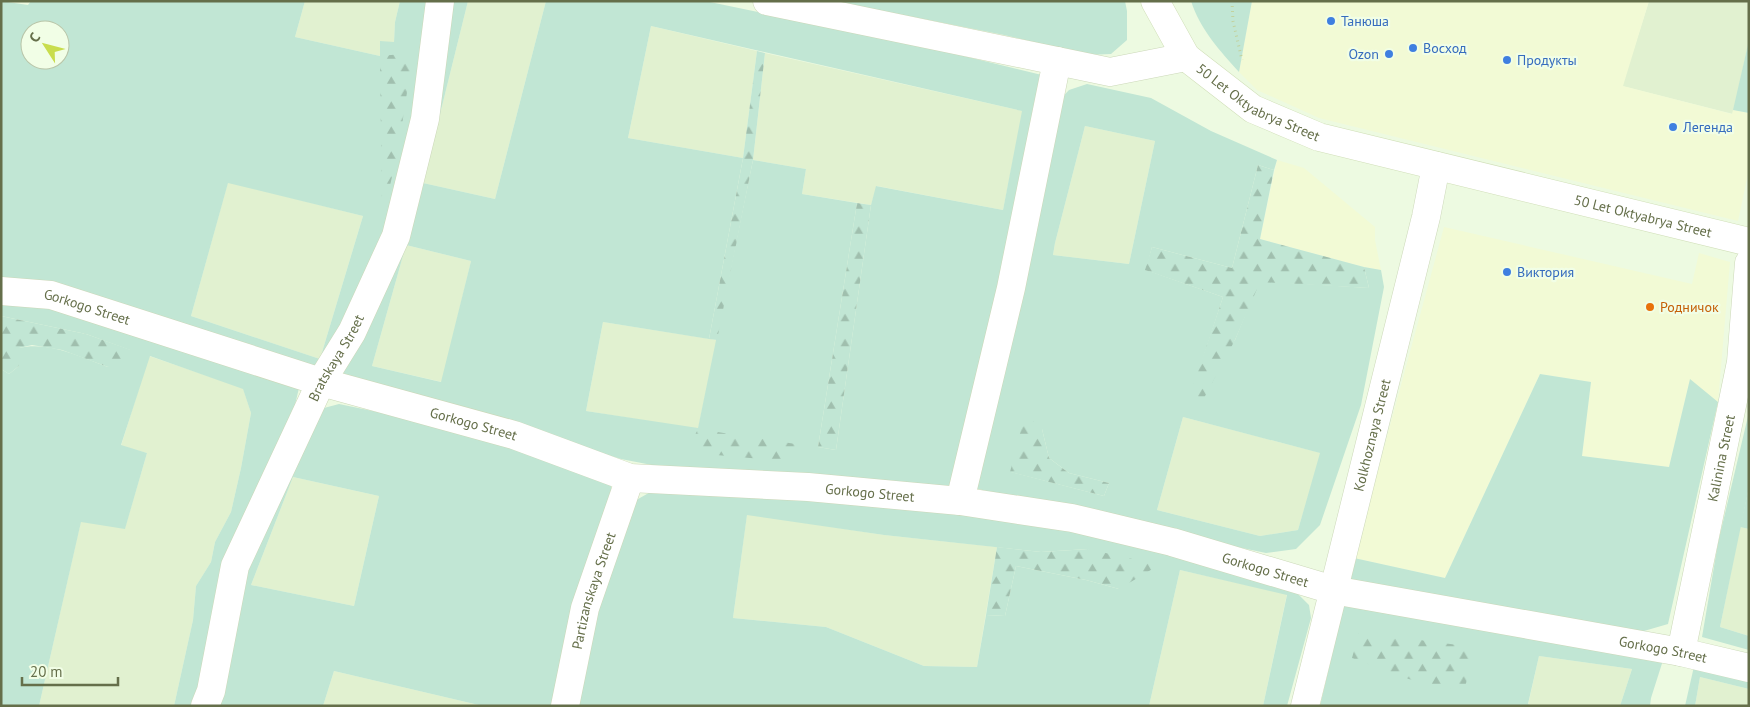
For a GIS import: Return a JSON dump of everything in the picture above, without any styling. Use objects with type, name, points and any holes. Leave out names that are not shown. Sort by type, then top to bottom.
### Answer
[{"type":"street","name":"Bratskaya Street","points":[[205,706],[211,690],[235,566],[321,382],[352,332],[396,236],[426,119],[440,1]]},
{"type":"street","name":"50 Let Oktyabrya Street","points":[[767,1],[1110,72],[1186,57],[1253,110],[1319,138],[1749,242]]},
{"type":"street","points":[[1155,1],[1186,57]]},
{"type":"street","points":[[960,501],[1011,288],[1057,61]]},
{"type":"street","name":"Kolkhoznaya Street","points":[[1305,706],[1426,218],[1436,166]]},
{"type":"street","name":"Kalinina Street","points":[[1681,652],[1741,362],[1749,263]]},
{"type":"street","name":"Gorkogo Street","points":[[1,292],[51,295],[321,382],[514,435],[630,478],[808,487],[960,501],[1072,518],[1163,540],[1333,590],[1681,652],[1749,668]]},
{"type":"street","name":"Partizanskaya Street","points":[[565,706],[585,608],[630,478]]},
{"type":"path","points":[[1232,1],[1233,21],[1243,65]]},
{"type":"shaded area","points":[[305,1],[400,1],[395,22],[394,42],[380,56],[295,37]]},
{"type":"shaded area","points":[[468,1],[546,1],[495,199],[423,183]]},
{"type":"shaded area","points":[[1252,1],[1649,1],[1623,86],[1732,114],[1733,110],[1749,113],[1749,169],[1738,221],[1319,118],[1257,90],[1239,72]]},
{"type":"shaded area","points":[[1649,1],[1749,1],[1749,40],[1733,114],[1622,86]]},
{"type":"shaded area","points":[[651,26],[757,51],[743,158],[628,138]]},
{"type":"shaded area","points":[[765,53],[1023,111],[1003,210],[877,186],[871,205],[802,194],[806,169],[753,160]]},
{"type":"shaded area","points":[[1085,126],[1155,141],[1129,264],[1053,255]]},
{"type":"shaded area","points":[[1277,160],[1304,168],[1375,227],[1375,240],[1381,270],[1260,239]]},
{"type":"shaded area","points":[[228,182],[363,216],[320,359],[191,316]]},
{"type":"shaded area","points":[[1444,227],[1692,284],[1699,253],[1730,262],[1718,402],[1690,380],[1669,467],[1582,456],[1591,382],[1540,374],[1445,578],[1354,558]]},
{"type":"shaded area","points":[[406,245],[471,261],[442,382],[372,366]]},
{"type":"shaded area","points":[[603,322],[717,340],[698,429],[586,411]]},
{"type":"shaded area","points":[[149,356],[243,388],[251,413],[231,512],[215,542],[211,562],[196,586],[193,620],[174,706],[39,706],[81,521],[125,528],[147,453],[121,446]]},
{"type":"shaded area","points":[[1183,417],[1321,453],[1298,530],[1260,536],[1157,510]]},
{"type":"shaded area","points":[[293,477],[379,496],[354,606],[251,585]]},
{"type":"shaded area","points":[[747,514],[884,535],[997,547],[977,667],[924,666],[826,627],[733,618]]},
{"type":"shaded area","points":[[1740,527],[1749,529],[1749,636],[1720,627]]},
{"type":"shaded area","points":[[1180,570],[1287,594],[1263,706],[1149,706]]},
{"type":"shaded area","points":[[1539,656],[1632,669],[1620,706],[1528,705]]},
{"type":"shaded area","points":[[334,671],[483,706],[323,706]]},
{"type":"shaded area","points":[[1700,677],[1749,689],[1749,706],[1695,706]]},
{"type":"green space","points":[[1,1],[28,5],[31,1],[305,1],[295,37],[380,56],[380,41],[394,42],[395,22],[400,1],[433,1],[418,123],[387,240],[320,374],[1,278]],"holes":[[[228,183],[363,216],[320,359],[191,316]]]},
{"type":"green space","points":[[448,1],[468,1],[423,183],[495,199],[546,1],[705,1],[935,49],[1046,76],[957,490],[693,473],[621,459],[477,415],[340,379],[362,335]],"holes":[[[651,26],[1022,111],[1003,210],[876,186],[871,205],[836,450],[818,447],[857,203],[802,194],[806,169],[753,160],[698,428],[586,411],[603,322],[709,339],[743,158],[628,138]],[[406,245],[471,261],[441,382],[372,366]]]},
{"type":"green space","points":[[833,1],[1125,1],[1127,40],[1111,54],[1088,55],[1004,35]]},
{"type":"green space","points":[[1191,1],[1252,1],[1239,72],[1205,30]]},
{"type":"green space","points":[[1749,40],[1749,113],[1733,110]]},
{"type":"green space","points":[[757,51],[765,53],[753,160],[717,340],[709,339],[743,158]]},
{"type":"green space","points":[[413,53],[398,151],[382,220],[380,56]]},
{"type":"green space","points":[[1087,84],[1151,98],[1211,131],[1277,160],[1274,170],[1258,165],[1232,268],[1152,247],[1146,270],[1223,297],[1191,395],[1235,340],[1259,281],[1369,288],[1364,267],[1381,270],[1384,287],[1361,405],[1320,525],[1296,549],[1266,553],[1107,520],[974,488],[1053,107],[1069,90]],"holes":[[[1085,126],[1155,141],[1129,264],[1053,255]],[[1183,417],[1320,453],[1298,530],[1260,536],[1157,510]],[[1042,429],[1049,458],[1069,473],[1109,483],[1104,496],[1011,472]]]},
{"type":"green space","points":[[1258,165],[1274,170],[1260,239],[1364,267],[1369,288],[1260,282],[1235,340],[1204,398],[1190,395],[1223,297],[1145,270],[1152,247],[1232,268]]},
{"type":"green space","points":[[857,203],[871,205],[836,450],[818,447]]},
{"type":"green space","points":[[1,297],[42,300],[299,388],[200,706],[174,706],[193,620],[196,586],[211,562],[215,542],[231,512],[251,413],[243,389],[150,356],[121,445],[147,453],[125,529],[81,522],[39,706],[1,706],[1,369],[9,374],[19,366],[19,348],[30,346],[53,348],[108,367],[130,350],[86,334],[1,316]]},
{"type":"green space","points":[[1,316],[86,334],[131,350],[123,365],[108,367],[62,350],[32,345],[19,348],[19,366],[9,374],[1,369]]},
{"type":"green space","points":[[1540,374],[1591,382],[1582,456],[1669,467],[1690,379],[1718,402],[1668,624],[1644,631],[1589,626],[1350,587],[1354,558],[1445,578]]},
{"type":"green space","points":[[339,404],[493,436],[611,485],[611,505],[558,706],[483,706],[334,671],[323,706],[212,706],[240,572],[324,408]],"holes":[[[293,477],[379,496],[354,606],[251,585]]]},
{"type":"green space","points":[[1749,412],[1749,487],[1720,627],[1749,636],[1749,650],[1702,637],[1718,543]]},
{"type":"green space","points":[[1025,414],[1042,429],[1049,458],[1069,473],[1109,483],[1104,496],[1010,472]]},
{"type":"green space","points":[[698,429],[802,445],[796,462],[705,454],[690,445]]},
{"type":"green space","points":[[1749,487],[1749,529],[1740,527]]},
{"type":"green space","points":[[654,490],[949,509],[1033,523],[1149,548],[1297,593],[1309,605],[1311,618],[1287,706],[1263,706],[1287,595],[1180,570],[1149,706],[573,706],[594,604],[631,503]],"holes":[[[747,515],[884,535],[1041,552],[1088,549],[1119,589],[1086,580],[1016,566],[1005,616],[986,615],[977,667],[924,666],[826,627],[733,618]]]},
{"type":"green space","points":[[997,547],[1041,552],[1088,549],[1159,565],[1119,589],[1086,580],[1016,566],[1005,616],[986,615]]},
{"type":"green space","points":[[1344,604],[1665,654],[1650,706],[1620,706],[1632,669],[1539,656],[1528,704],[1532,706],[1320,706]]},
{"type":"green space","points":[[1359,632],[1458,645],[1474,656],[1464,690],[1435,687],[1352,658]]},
{"type":"green space","points":[[1695,662],[1749,677],[1749,689],[1700,677],[1695,706],[1685,706]]},
{"type":"place","name":"Танюша","points":[[1331,21]]},
{"type":"place","name":"Восход","points":[[1413,48]]},
{"type":"place","name":"Ozon","points":[[1389,54]]},
{"type":"place","name":"Продукты","points":[[1507,60]]},
{"type":"place","name":"Легенда","points":[[1673,127]]},
{"type":"place","name":"Виктория","points":[[1507,272]]},
{"type":"place","name":"Родничок","points":[[1650,307]]}]
